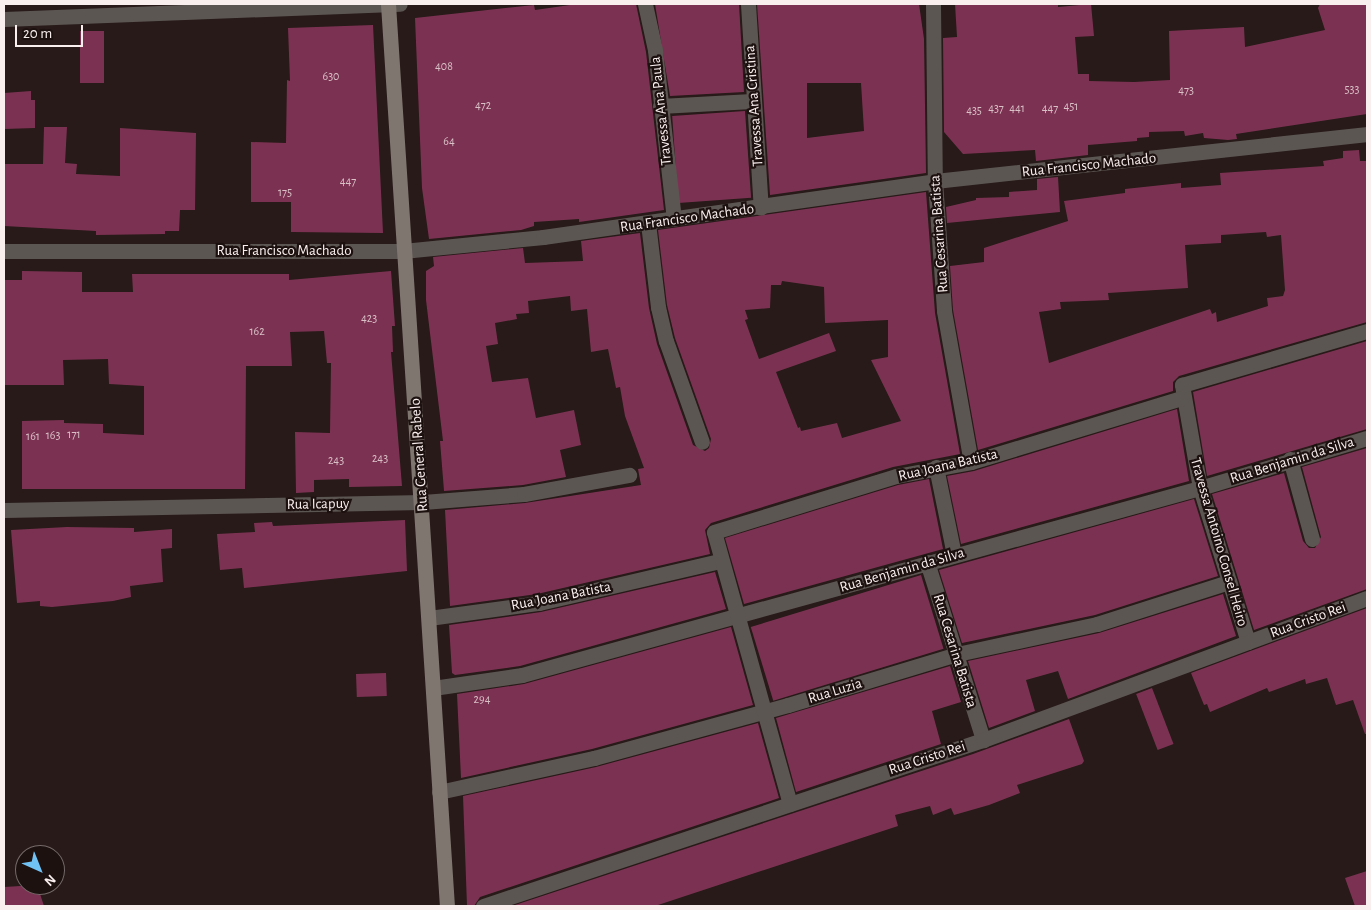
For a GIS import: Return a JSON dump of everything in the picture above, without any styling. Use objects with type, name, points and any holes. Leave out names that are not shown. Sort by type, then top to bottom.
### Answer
[{"type":"street","points":[[4,19],[82,10],[392,4]]},
{"type":"street","name":"Rua General Rabelo","points":[[392,4],[403,251],[423,502],[447,906]]},
{"type":"street","name":"Travessa Ana Paula","points":[[645,4],[655,50],[674,219]]},
{"type":"street","name":"Travessa Ana Cristina","points":[[748,4],[752,101],[761,208]]},
{"type":"street","name":"Rua Cesarina Batista","points":[[933,4],[935,182],[944,311],[971,462]]},
{"type":"street","points":[[660,106],[752,101]]},
{"type":"street","name":"Rua Francisco Machado","points":[[4,251],[403,251],[648,223],[935,182],[1367,134]]},
{"type":"street","points":[[648,223],[658,307],[666,341],[702,442]]},
{"type":"street","name":"Rua Joana Batista","points":[[429,618],[539,603],[720,561],[714,532],[896,476],[936,467],[971,462],[1367,331]]},
{"type":"street","name":"Travessa Antoino Consel Heiro","points":[[1183,391],[1200,488],[1248,642]]},
{"type":"street","name":"Rua Benjamin da Silva","points":[[433,688],[522,675],[1200,488],[1290,459],[1367,438]]},
{"type":"street","points":[[1290,459],[1312,539]]},
{"type":"street","points":[[936,467],[954,555]]},
{"type":"street","name":"Rua Icapuy","points":[[4,510],[423,502],[524,494],[629,475]]},
{"type":"street","points":[[720,561],[739,615],[790,804]]},
{"type":"street","name":"Rua Cesarina Batista","points":[[927,562],[983,740]]},
{"type":"street","name":"Rua Luzia","points":[[439,792],[594,758],[765,711],[957,654],[1097,624],[1229,582]]},
{"type":"street","name":"Rua Cristo Rei","points":[[483,906],[983,740],[1367,598]]},
{"type":"building","points":[[577,4],[636,4],[646,52],[664,210],[579,222],[579,219],[534,222],[534,226],[521,230],[429,239],[422,188],[415,18],[534,5],[535,10]]},
{"type":"building","points":[[655,4],[739,4],[744,92],[670,96]]},
{"type":"building","points":[[757,4],[919,4],[924,39],[926,173],[770,195]],"holes":[[[807,83],[861,83],[864,131],[807,138]]]},
{"type":"building","points":[[955,4],[1058,4],[1058,7],[1091,4],[1094,36],[1075,37],[1078,74],[1089,74],[1089,81],[1134,82],[1170,80],[1169,31],[1244,27],[1245,47],[1325,30],[1318,8],[1320,4],[1367,4],[1367,114],[1236,134],[1237,139],[1228,140],[1204,138],[1203,133],[1185,136],[1184,131],[1149,132],[1149,137],[1137,138],[1137,141],[1088,145],[1088,155],[1036,161],[1035,150],[963,154],[944,132],[943,38],[957,37]]},
{"type":"building","points":[[373,25],[383,233],[291,232],[291,202],[251,202],[251,142],[286,143],[287,80],[290,81],[288,28]]},
{"type":"building","points":[[80,31],[104,31],[104,83],[80,83]]},
{"type":"building","points":[[31,91],[31,100],[35,100],[35,128],[4,129],[4,93]]},
{"type":"building","points":[[745,111],[751,198],[678,203],[672,116]]},
{"type":"building","points":[[44,127],[67,127],[65,163],[77,164],[76,174],[120,176],[120,128],[196,133],[195,210],[180,210],[179,231],[165,231],[165,234],[96,235],[96,231],[4,226],[4,164],[43,164]]},
{"type":"building","points":[[1359,150],[1360,161],[1367,161],[1367,322],[1179,376],[1173,382],[1173,391],[978,450],[953,310],[950,266],[984,262],[984,248],[1068,221],[1064,201],[1125,193],[1125,189],[1181,183],[1181,188],[1221,185],[1220,173],[1324,166],[1323,161],[1343,158],[1343,151]],"holes":[[[1266,232],[1267,237],[1281,235],[1285,290],[1283,296],[1267,298],[1268,306],[1217,322],[1216,312],[1212,314],[1210,309],[1049,363],[1039,312],[1061,309],[1060,302],[1109,300],[1108,293],[1188,288],[1185,245],[1221,243],[1221,235]]]},
{"type":"building","points":[[1058,177],[1060,212],[947,223],[946,207],[976,200],[976,198],[1009,197],[1009,192],[1037,190],[1037,179]]},
{"type":"building","points":[[926,192],[935,313],[960,454],[893,467],[711,523],[705,530],[710,554],[537,594],[450,606],[445,510],[525,503],[641,485],[638,469],[644,468],[625,416],[620,387],[616,388],[608,349],[591,352],[587,309],[571,311],[570,296],[528,301],[529,313],[516,314],[517,319],[495,323],[498,344],[486,346],[492,382],[528,378],[536,418],[574,410],[581,445],[560,450],[566,477],[523,485],[444,491],[440,441],[443,441],[426,300],[426,271],[434,266],[433,257],[523,248],[525,263],[583,261],[581,241],[640,233],[649,308],[657,344],[693,445],[705,451],[709,448],[711,439],[675,338],[667,305],[658,230]],"holes":[[[782,281],[824,287],[825,323],[888,320],[888,357],[871,360],[901,421],[842,438],[837,423],[801,431],[800,427],[798,428],[776,372],[836,351],[829,333],[759,359],[745,320],[748,319],[745,310],[770,308],[771,285],[781,285]]]},
{"type":"building","points":[[22,271],[82,272],[82,292],[133,292],[132,274],[289,274],[289,280],[391,271],[395,326],[392,326],[393,352],[391,352],[402,486],[349,487],[349,479],[314,480],[314,492],[296,493],[295,432],[330,433],[331,363],[327,363],[324,331],[290,332],[292,366],[246,366],[245,489],[22,489],[22,421],[64,420],[64,423],[103,424],[103,433],[144,435],[144,386],[109,384],[108,359],[63,360],[64,385],[4,385],[4,280],[22,280]]},
{"type":"building","points":[[1367,341],[1367,429],[1207,476],[1193,392]]},
{"type":"building","points":[[1177,409],[1189,481],[961,544],[947,476],[974,471]]},
{"type":"building","points":[[1367,448],[1367,589],[1254,630],[1212,494],[1284,473],[1303,541],[1309,548],[1315,548],[1321,537],[1302,467]]},
{"type":"building","points":[[929,479],[943,549],[744,604],[725,538],[898,485]]},
{"type":"building","points":[[1194,499],[1218,576],[1095,615],[962,643],[939,570]]},
{"type":"building","points":[[405,520],[407,571],[244,588],[242,568],[220,570],[217,534],[255,532],[254,523],[272,522],[273,526]]},
{"type":"building","points":[[67,527],[134,528],[134,532],[172,529],[172,548],[161,549],[163,582],[130,586],[131,597],[113,601],[52,607],[40,606],[40,601],[17,603],[11,530]]},
{"type":"building","points":[[715,572],[726,609],[520,666],[455,675],[452,673],[449,625],[541,612]]},
{"type":"building","points":[[921,575],[944,649],[773,701],[751,627]]},
{"type":"building","points":[[1223,594],[1236,636],[1068,699],[1058,671],[1026,680],[1035,711],[989,728],[968,661],[1099,633]]},
{"type":"building","points":[[1367,608],[1367,734],[1365,734],[1353,700],[1336,705],[1327,678],[1306,684],[1305,679],[1269,692],[1267,688],[1210,712],[1207,704],[1204,705],[1191,673]]},
{"type":"building","points":[[731,627],[753,705],[592,749],[461,778],[457,694],[524,684]]},
{"type":"building","points":[[950,666],[961,702],[932,711],[941,744],[796,792],[776,718]]},
{"type":"building","points":[[386,673],[387,696],[357,697],[356,674]]},
{"type":"building","points":[[1152,688],[1174,744],[1158,750],[1136,694]]},
{"type":"building","points":[[1069,719],[1084,761],[1082,764],[1017,785],[1020,793],[989,805],[954,815],[951,808],[933,815],[930,806],[895,815],[898,826],[655,906],[512,906],[973,754]]},
{"type":"building","points":[[758,723],[779,798],[480,897],[474,906],[467,906],[463,796],[596,767]]},
{"type":"building","points":[[1367,871],[1367,906],[1355,906],[1345,878]]},
{"type":"building","points":[[15,886],[15,895],[40,895],[44,906],[4,906],[4,887]]}]
